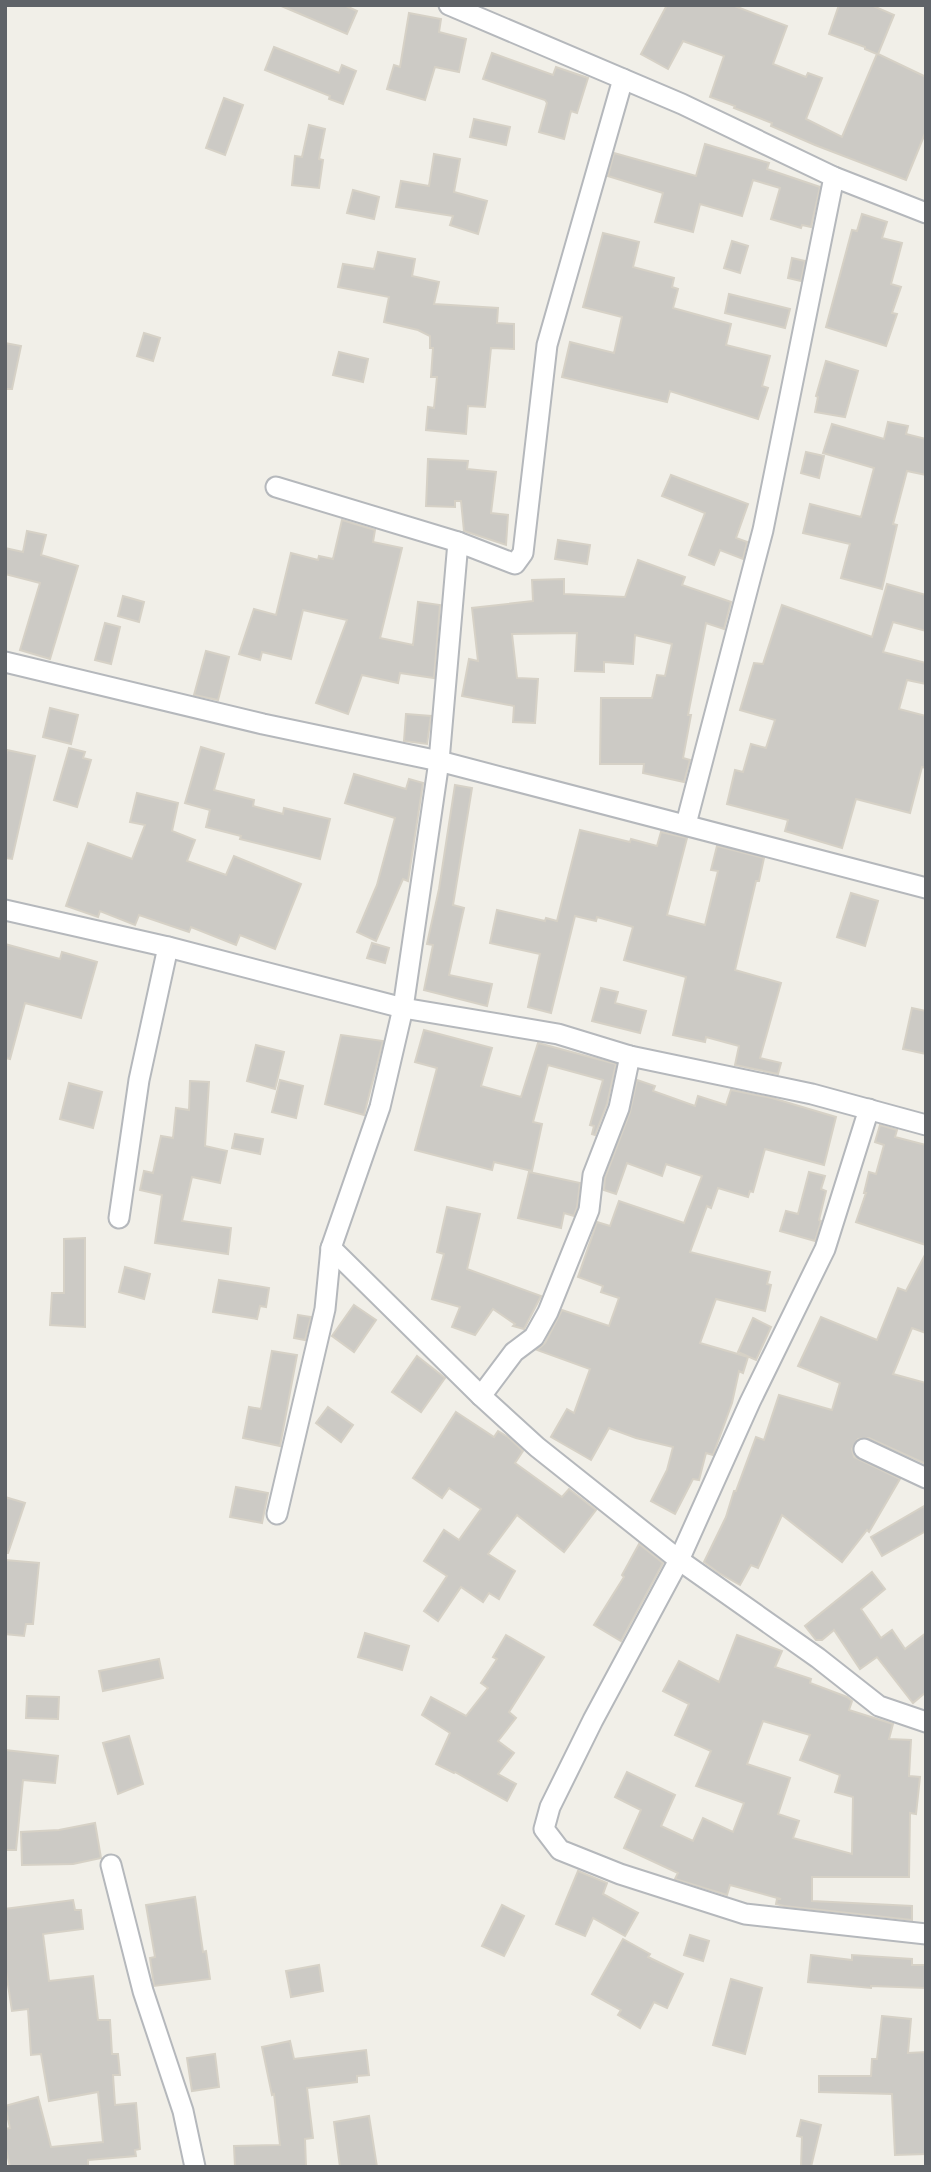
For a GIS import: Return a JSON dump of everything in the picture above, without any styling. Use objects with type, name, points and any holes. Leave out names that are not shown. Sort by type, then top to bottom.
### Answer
[{"type":"street","points":[[449,5],[682,104],[834,177],[924,206]]},
{"type":"street","points":[[276,487],[458,542],[515,564],[523,553],[547,345],[623,79]]},
{"type":"street","points":[[686,824],[763,530],[834,177]]},
{"type":"street","points":[[277,1514],[325,1309],[331,1248],[380,1107],[403,1008],[439,761],[458,542]]},
{"type":"street","points":[[5,662],[263,724],[439,761],[925,886]]},
{"type":"street","points":[[5,910],[169,947],[403,1008],[558,1034],[630,1056],[812,1094],[926,1125]]},
{"type":"street","points":[[119,1218],[139,1080],[169,947]]},
{"type":"street","points":[[481,1395],[514,1352],[534,1337],[548,1312],[589,1210],[593,1175],[619,1108],[630,1056]]},
{"type":"street","points":[[869,1109],[825,1249],[750,1402],[679,1560],[593,1720],[550,1807],[544,1829],[561,1850],[620,1874],[745,1914],[926,1934]]},
{"type":"street","points":[[331,1248],[537,1447],[679,1560],[818,1658],[879,1706],[926,1722]]},
{"type":"street","points":[[864,1448],[926,1478]]},
{"type":"street","points":[[111,1865],[142,1991],[183,2112],[195,2167]]},
{"type":"building","points":[[279,5],[344,5],[357,11],[347,34]]},
{"type":"building","points":[[667,5],[732,5],[787,26],[773,64],[806,77],[808,73],[822,78],[806,119],[842,137],[877,54],[829,34],[839,5],[871,5],[894,15],[878,54],[926,77],[926,131],[906,180],[815,145],[771,126],[772,123],[734,108],[735,106],[710,97],[724,56],[683,41],[668,69],[641,54]]},
{"type":"building","points":[[409,13],[441,19],[439,32],[466,39],[459,72],[435,67],[425,100],[387,89],[394,65],[400,67]]},
{"type":"building","points":[[274,47],[339,73],[342,65],[356,71],[343,104],[329,99],[330,96],[265,70]]},
{"type":"building","points":[[492,53],[553,75],[556,67],[588,78],[577,113],[571,111],[564,139],[539,132],[547,103],[545,100],[483,79]]},
{"type":"building","points":[[224,98],[243,105],[225,155],[206,148]]},
{"type":"building","points":[[474,119],[510,127],[506,145],[470,137]]},
{"type":"building","points":[[309,125],[325,129],[319,159],[323,160],[319,188],[292,185],[295,156],[302,157]]},
{"type":"building","points":[[705,144],[769,163],[767,169],[820,187],[811,227],[802,225],[801,228],[771,219],[780,188],[753,180],[742,216],[700,204],[693,232],[655,222],[663,193],[608,176],[614,153],[696,176]]},
{"type":"building","points":[[434,154],[460,159],[454,192],[487,201],[478,234],[450,225],[453,216],[396,207],[401,181],[429,186]]},
{"type":"building","points":[[353,190],[379,197],[374,219],[347,213]]},
{"type":"building","points":[[862,214],[887,222],[882,238],[902,243],[891,284],[901,287],[892,313],[897,314],[886,346],[826,327],[852,230],[857,231]]},
{"type":"building","points":[[603,233],[639,242],[633,267],[674,278],[672,287],[678,289],[673,308],[731,324],[726,345],[770,356],[762,386],[768,388],[758,419],[670,391],[667,402],[562,377],[570,342],[614,353],[622,317],[583,307]]},
{"type":"building","points":[[732,241],[748,246],[740,273],[724,268]]},
{"type":"building","points":[[378,252],[415,259],[412,276],[439,282],[434,304],[498,308],[497,323],[514,324],[514,349],[491,348],[485,407],[468,406],[466,434],[426,430],[428,407],[434,408],[437,377],[431,377],[433,348],[430,348],[430,336],[418,330],[384,322],[389,297],[338,287],[343,264],[374,269]]},
{"type":"building","points":[[792,258],[805,261],[801,281],[788,278]]},
{"type":"building","points":[[729,294],[790,309],[785,328],[725,313]]},
{"type":"building","points":[[144,333],[160,338],[153,361],[137,356]]},
{"type":"building","points":[[5,343],[21,346],[12,389],[5,389]]},
{"type":"building","points":[[339,352],[368,359],[363,382],[333,375]]},
{"type":"building","points":[[826,361],[858,371],[845,417],[815,412],[816,396]]},
{"type":"building","points":[[888,422],[908,426],[906,434],[926,439],[926,475],[907,471],[893,524],[897,525],[882,589],[841,578],[850,544],[803,533],[810,504],[861,517],[874,468],[823,453],[832,424],[884,439]]},
{"type":"building","points":[[806,452],[824,456],[819,478],[801,473]]},
{"type":"building","points":[[428,459],[468,461],[467,469],[496,472],[491,513],[508,515],[506,545],[464,531],[461,501],[455,501],[455,507],[426,506]]},
{"type":"building","points":[[671,475],[748,504],[736,538],[747,542],[743,559],[720,550],[714,565],[689,555],[705,513],[662,496]]},
{"type":"building","points":[[342,520],[375,530],[373,542],[402,548],[380,638],[413,645],[418,602],[440,605],[434,678],[400,673],[398,683],[362,675],[348,714],[316,703],[347,620],[303,610],[291,659],[262,652],[260,660],[239,654],[254,609],[276,615],[291,553],[318,560],[319,556],[333,559]]},
{"type":"building","points":[[27,531],[46,535],[41,555],[78,566],[50,659],[20,650],[40,583],[5,574],[5,548],[23,552]]},
{"type":"building","points":[[558,540],[590,545],[587,564],[555,559]]},
{"type":"building","points":[[638,560],[685,577],[682,585],[731,602],[724,629],[706,623],[688,715],[691,715],[683,758],[690,760],[684,782],[643,773],[644,764],[600,764],[601,698],[652,698],[657,675],[665,676],[672,644],[635,635],[633,664],[604,662],[604,672],[575,671],[577,633],[512,634],[517,678],[538,679],[535,723],[513,722],[514,706],[462,696],[469,659],[478,661],[472,608],[533,601],[532,580],[564,579],[564,594],[625,597]]},
{"type":"building","points":[[887,584],[926,595],[926,631],[893,622],[883,652],[926,663],[926,684],[907,680],[899,709],[926,716],[926,768],[922,767],[910,813],[856,799],[842,848],[785,831],[788,820],[727,804],[735,770],[743,772],[751,744],[766,748],[775,720],[740,710],[754,663],[763,664],[782,605],[872,637]]},
{"type":"building","points":[[123,596],[144,602],[139,622],[118,616]]},
{"type":"building","points":[[105,623],[120,627],[111,664],[95,660]]},
{"type":"building","points":[[206,651],[229,657],[218,700],[194,695]]},
{"type":"building","points":[[50,708],[78,715],[71,744],[43,737]]},
{"type":"building","points":[[406,714],[431,716],[427,744],[404,741]]},
{"type":"building","points":[[201,747],[224,754],[214,790],[254,800],[253,806],[283,814],[284,808],[330,819],[320,859],[240,839],[241,836],[206,827],[210,810],[185,803]]},
{"type":"building","points":[[69,748],[85,752],[83,758],[91,760],[77,807],[54,800]]},
{"type":"building","points":[[7,750],[35,756],[12,859],[5,858]]},
{"type":"building","points":[[354,774],[406,789],[409,779],[423,783],[408,881],[403,879],[376,941],[357,932],[377,885],[395,818],[345,803]]},
{"type":"building","points":[[455,785],[472,788],[453,905],[464,908],[449,975],[492,984],[487,1006],[424,990],[433,945],[427,944],[439,889]]},
{"type":"building","points":[[137,793],[178,803],[172,831],[195,840],[187,861],[226,875],[234,856],[301,884],[275,949],[240,935],[236,945],[191,927],[189,932],[139,915],[135,925],[100,911],[98,917],[66,906],[88,843],[132,859],[145,825],[130,822]]},
{"type":"building","points":[[580,830],[657,846],[661,832],[687,838],[667,915],[705,925],[718,871],[711,870],[717,846],[764,858],[735,970],[781,983],[760,1058],[781,1063],[778,1074],[735,1065],[739,1046],[706,1037],[705,1042],[673,1035],[686,977],[624,960],[633,927],[597,917],[596,921],[575,916],[551,1013],[528,1007],[540,954],[490,943],[497,910],[545,921],[546,918],[557,921]]},
{"type":"building","points":[[851,893],[878,901],[865,946],[837,937]]},
{"type":"building","points":[[372,943],[389,948],[385,963],[367,958]]},
{"type":"building","points":[[5,944],[60,959],[62,952],[97,962],[81,1018],[25,1003],[10,1059],[5,1058]]},
{"type":"building","points":[[601,988],[618,992],[615,1003],[646,1011],[640,1033],[592,1021]]},
{"type":"building","points":[[912,1008],[926,1011],[926,1054],[903,1049]]},
{"type":"building","points":[[424,1030],[492,1048],[481,1086],[521,1097],[538,1043],[616,1064],[607,1104],[595,1135],[592,1134],[594,1126],[590,1125],[603,1080],[548,1065],[533,1122],[542,1124],[532,1171],[494,1162],[492,1170],[415,1150],[437,1068],[415,1062]]},
{"type":"building","points":[[341,1035],[383,1041],[364,1115],[325,1104]]},
{"type":"building","points":[[256,1045],[284,1052],[275,1089],[247,1081]]},
{"type":"building","points":[[280,1080],[303,1086],[296,1118],[272,1112]]},
{"type":"building","points":[[637,1080],[655,1086],[653,1091],[695,1106],[698,1096],[726,1105],[731,1090],[772,1098],[836,1117],[824,1165],[765,1149],[753,1192],[750,1191],[748,1197],[718,1188],[711,1208],[707,1206],[690,1252],[770,1272],[767,1284],[771,1285],[765,1311],[716,1299],[700,1343],[748,1357],[743,1373],[739,1371],[732,1403],[713,1455],[706,1453],[699,1480],[693,1479],[675,1514],[651,1501],[667,1470],[673,1447],[609,1428],[591,1460],[551,1437],[567,1409],[574,1413],[590,1369],[537,1350],[545,1343],[562,1310],[609,1326],[619,1298],[601,1292],[603,1286],[578,1277],[597,1222],[610,1226],[619,1201],[684,1223],[702,1176],[666,1164],[662,1176],[627,1163],[616,1194],[604,1190],[605,1178],[630,1112]]},
{"type":"building","points":[[190,1081],[209,1082],[205,1146],[227,1151],[220,1183],[192,1177],[182,1221],[231,1228],[228,1254],[155,1243],[162,1195],[140,1190],[144,1171],[153,1173],[161,1136],[173,1138],[176,1108],[189,1110]]},
{"type":"building","points":[[69,1083],[102,1092],[93,1128],[60,1119]]},
{"type":"building","points":[[880,1125],[897,1130],[895,1137],[926,1145],[926,1245],[856,1222],[866,1193],[869,1172],[876,1174],[884,1145],[875,1142]]},
{"type":"building","points":[[235,1134],[263,1139],[260,1154],[232,1148]]},
{"type":"building","points":[[529,1172],[580,1183],[574,1216],[564,1213],[561,1228],[518,1218]]},
{"type":"building","points":[[809,1172],[825,1176],[821,1189],[826,1191],[815,1241],[780,1231],[786,1211],[798,1214]]},
{"type":"building","points":[[447,1207],[480,1214],[467,1269],[541,1296],[524,1329],[513,1326],[515,1324],[493,1309],[475,1335],[452,1327],[460,1307],[432,1299],[444,1254],[437,1252]]},
{"type":"building","points":[[85,1238],[85,1327],[50,1325],[52,1293],[64,1293],[64,1239]]},
{"type":"building","points":[[926,1253],[926,1333],[912,1328],[893,1374],[926,1383],[926,1464],[869,1438],[858,1439],[852,1449],[854,1457],[900,1479],[869,1532],[867,1530],[842,1562],[782,1515],[758,1568],[751,1565],[740,1585],[719,1573],[704,1562],[726,1517],[756,1437],[764,1440],[779,1395],[832,1410],[840,1383],[798,1366],[821,1317],[877,1340],[898,1288],[906,1291]]},
{"type":"building","points":[[125,1267],[150,1274],[144,1299],[119,1292]]},
{"type":"building","points":[[219,1280],[269,1288],[266,1307],[260,1306],[257,1319],[213,1312]]},
{"type":"building","points":[[354,1305],[376,1320],[354,1352],[332,1336]]},
{"type":"building","points":[[298,1315],[311,1317],[305,1340],[294,1338]]},
{"type":"building","points":[[753,1318],[771,1327],[756,1360],[738,1352]]},
{"type":"building","points":[[272,1351],[297,1355],[280,1446],[243,1438],[249,1407],[261,1409]]},
{"type":"building","points":[[417,1356],[445,1378],[421,1412],[392,1392]]},
{"type":"building","points":[[328,1407],[353,1425],[341,1442],[316,1423]]},
{"type":"building","points":[[456,1412],[494,1437],[498,1431],[508,1437],[523,1451],[515,1463],[562,1497],[569,1489],[596,1510],[564,1552],[517,1515],[488,1554],[515,1571],[499,1599],[489,1593],[483,1602],[461,1587],[438,1621],[424,1611],[447,1576],[424,1561],[444,1530],[459,1540],[481,1509],[449,1488],[442,1498],[413,1478]]},
{"type":"building","points":[[236,1487],[268,1493],[262,1523],[230,1517]]},
{"type":"building","points":[[5,1497],[25,1503],[8,1553],[5,1553]]},
{"type":"building","points":[[926,1505],[926,1531],[882,1556],[871,1537]]},
{"type":"building","points":[[639,1544],[663,1563],[621,1641],[594,1625],[624,1577],[622,1575]]},
{"type":"building","points":[[5,1560],[39,1563],[33,1624],[26,1624],[24,1636],[5,1634]]},
{"type":"building","points":[[872,1572],[885,1589],[861,1609],[881,1638],[892,1630],[905,1649],[926,1633],[926,1692],[913,1703],[877,1657],[860,1669],[834,1630],[822,1640],[816,1640],[805,1626]]},
{"type":"building","points":[[365,1633],[409,1646],[402,1670],[358,1657]]},
{"type":"building","points":[[506,1635],[544,1657],[509,1712],[516,1718],[498,1741],[514,1753],[498,1774],[516,1784],[507,1801],[436,1764],[450,1733],[422,1715],[431,1697],[466,1716],[488,1688],[481,1683],[497,1659],[493,1657]]},
{"type":"building","points":[[737,1635],[782,1651],[775,1667],[811,1679],[810,1683],[847,1697],[852,1701],[849,1710],[893,1724],[889,1739],[911,1740],[909,1776],[920,1777],[916,1814],[910,1813],[909,1877],[812,1877],[812,1901],[912,1906],[912,1920],[784,1906],[776,1904],[777,1899],[781,1899],[730,1885],[727,1895],[675,1879],[678,1873],[624,1848],[641,1810],[615,1797],[627,1772],[675,1795],[661,1826],[693,1841],[703,1818],[733,1832],[744,1803],[696,1786],[711,1751],[675,1735],[689,1704],[663,1691],[679,1661],[719,1682]],"holes":[[[763,1721],[810,1735],[800,1760],[840,1775],[835,1792],[853,1797],[852,1854],[793,1838],[799,1821],[778,1814],[790,1778],[747,1764]]]},
{"type":"building","points":[[159,1659],[163,1678],[103,1691],[99,1671]]},
{"type":"building","points":[[27,1696],[59,1697],[58,1719],[26,1718]]},
{"type":"building","points":[[129,1736],[143,1784],[118,1794],[103,1743]]},
{"type":"building","points":[[5,1750],[58,1756],[55,1783],[23,1780],[16,1850],[5,1850]]},
{"type":"building","points":[[95,1823],[101,1858],[73,1864],[22,1865],[21,1832],[59,1830]]},
{"type":"building","points":[[578,1871],[607,1883],[603,1894],[638,1913],[625,1936],[593,1918],[585,1936],[556,1924]]},
{"type":"building","points":[[195,1897],[210,1979],[154,1986],[150,1958],[155,1957],[146,1905]]},
{"type":"building","points":[[73,1900],[75,1910],[81,1910],[83,1929],[43,1934],[49,1981],[93,1976],[98,2020],[110,2020],[112,2054],[118,2054],[120,2075],[113,2075],[115,2105],[136,2103],[140,2149],[135,2150],[136,2156],[88,2160],[88,2167],[10,2167],[5,2129],[10,2128],[5,2106],[38,2097],[51,2147],[103,2142],[98,2092],[49,2101],[41,2054],[31,2055],[28,2009],[12,2011],[5,1965],[5,1909]]},
{"type":"building","points":[[502,1905],[524,1916],[504,1956],[482,1946]]},
{"type":"building","points":[[690,1935],[709,1941],[703,1961],[684,1955]]},
{"type":"building","points":[[623,1939],[650,1954],[648,1957],[683,1974],[667,2008],[654,2002],[640,2028],[618,2015],[621,2010],[592,1994]]},
{"type":"building","points":[[811,1955],[852,1960],[852,1955],[912,1959],[912,1965],[926,1965],[926,1988],[871,1988],[808,1982]]},
{"type":"building","points":[[319,1965],[323,1991],[291,1997],[286,1971]]},
{"type":"building","points":[[731,1979],[762,1988],[745,2054],[713,2045]]},
{"type":"building","points":[[882,2016],[911,2019],[908,2053],[926,2052],[926,2154],[895,2155],[892,2094],[819,2092],[819,2076],[871,2076],[872,2059],[877,2059]]},
{"type":"building","points":[[290,2041],[294,2059],[366,2050],[369,2075],[357,2076],[357,2082],[307,2088],[313,2138],[305,2139],[306,2167],[235,2167],[234,2146],[280,2145],[274,2094],[272,2095],[262,2047]]},
{"type":"building","points":[[215,2054],[219,2087],[192,2091],[187,2058]]},
{"type":"building","points":[[369,2116],[377,2167],[340,2167],[334,2122]]},
{"type":"building","points":[[801,2120],[821,2125],[811,2167],[801,2167],[802,2137],[797,2136]]}]
